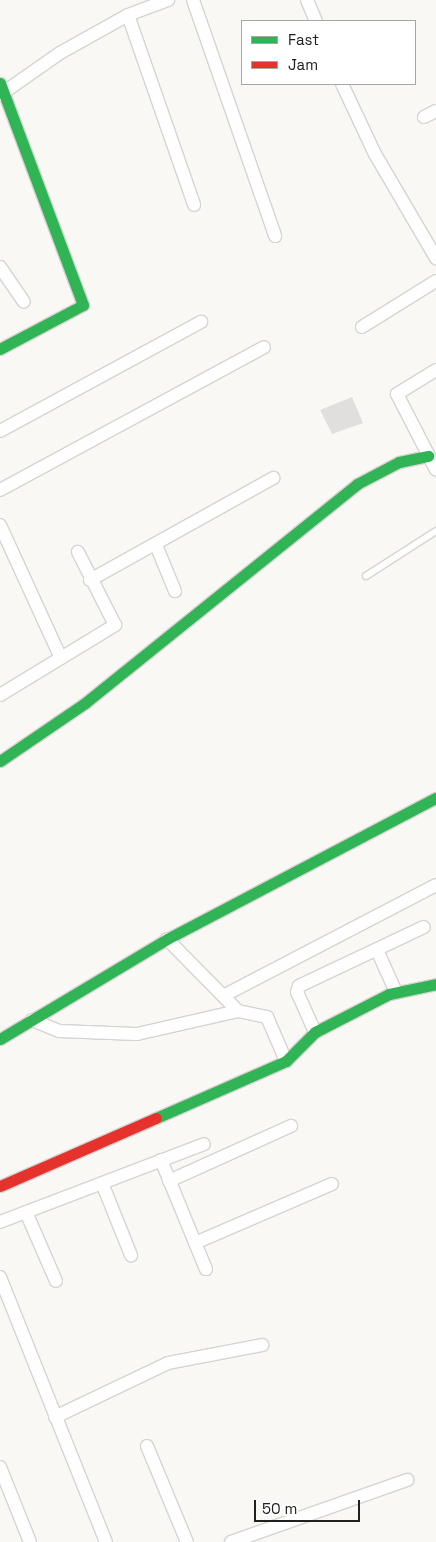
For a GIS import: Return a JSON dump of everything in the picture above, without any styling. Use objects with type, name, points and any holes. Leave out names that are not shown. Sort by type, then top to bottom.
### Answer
[{"type":"street","points":[[0,349],[83,305],[1,90],[60,53],[128,16],[168,0]]},
{"type":"street","points":[[193,0],[275,236]]},
{"type":"street","points":[[307,0],[316,20]]},
{"type":"street","points":[[128,16],[194,205]]},
{"type":"street","points":[[342,85],[375,154],[436,258]]},
{"type":"street","points":[[424,117],[436,111]]},
{"type":"street","points":[[0,267],[24,302]]},
{"type":"street","points":[[362,327],[436,281]]},
{"type":"street","points":[[0,431],[201,322]]},
{"type":"street","points":[[0,490],[264,347]]},
{"type":"street","points":[[436,370],[397,394],[436,470]]},
{"type":"street","points":[[0,761],[85,702],[358,484],[399,462],[428,456]]},
{"type":"street","points":[[90,580],[156,545],[273,478]]},
{"type":"street","points":[[0,525],[61,658]]},
{"type":"street","points":[[156,545],[175,592]]},
{"type":"street","points":[[0,695],[114,625],[90,580],[78,552]]},
{"type":"street","points":[[0,1039],[168,939],[436,798]]},
{"type":"street","points":[[223,996],[436,885]]},
{"type":"street","points":[[315,1032],[297,992],[299,986],[424,927]]},
{"type":"street","points":[[168,939],[238,1012]]},
{"type":"street","points":[[376,950],[396,992]]},
{"type":"street","points":[[0,1186],[286,1061],[315,1032],[396,992],[436,984]]},
{"type":"street","points":[[32,1020],[59,1031],[137,1034],[238,1012],[267,1017],[286,1061]]},
{"type":"street","points":[[169,1182],[291,1126]]},
{"type":"street","points":[[0,1222],[204,1144]]},
{"type":"street","points":[[160,1160],[206,1269]]},
{"type":"street","points":[[102,1183],[130,1255]]},
{"type":"street","points":[[195,1243],[332,1184]]},
{"type":"street","points":[[26,1212],[56,1281]]},
{"type":"street","points":[[0,1277],[106,1542]]},
{"type":"street","points":[[55,1417],[168,1363],[262,1345]]},
{"type":"street","points":[[146,1446],[187,1542]]},
{"type":"street","points":[[0,1467],[30,1542]]},
{"type":"street","points":[[231,1542],[407,1480]]},
{"type":"lane","points":[[366,576],[436,531]]},
{"type":"building","points":[[352,397],[363,423],[332,434],[320,410]]},
{"type":"traffic: fast","points":[[0,83],[83,305],[0,349]]},
{"type":"traffic: fast","points":[[0,761],[85,703],[357,484],[399,462],[428,456]]},
{"type":"traffic: fast","points":[[0,1039],[167,939],[436,798]]},
{"type":"traffic: fast","points":[[156,1118],[286,1061],[315,1032],[389,994],[436,984]]},
{"type":"traffic: jam","points":[[0,1186],[156,1118]]}]
